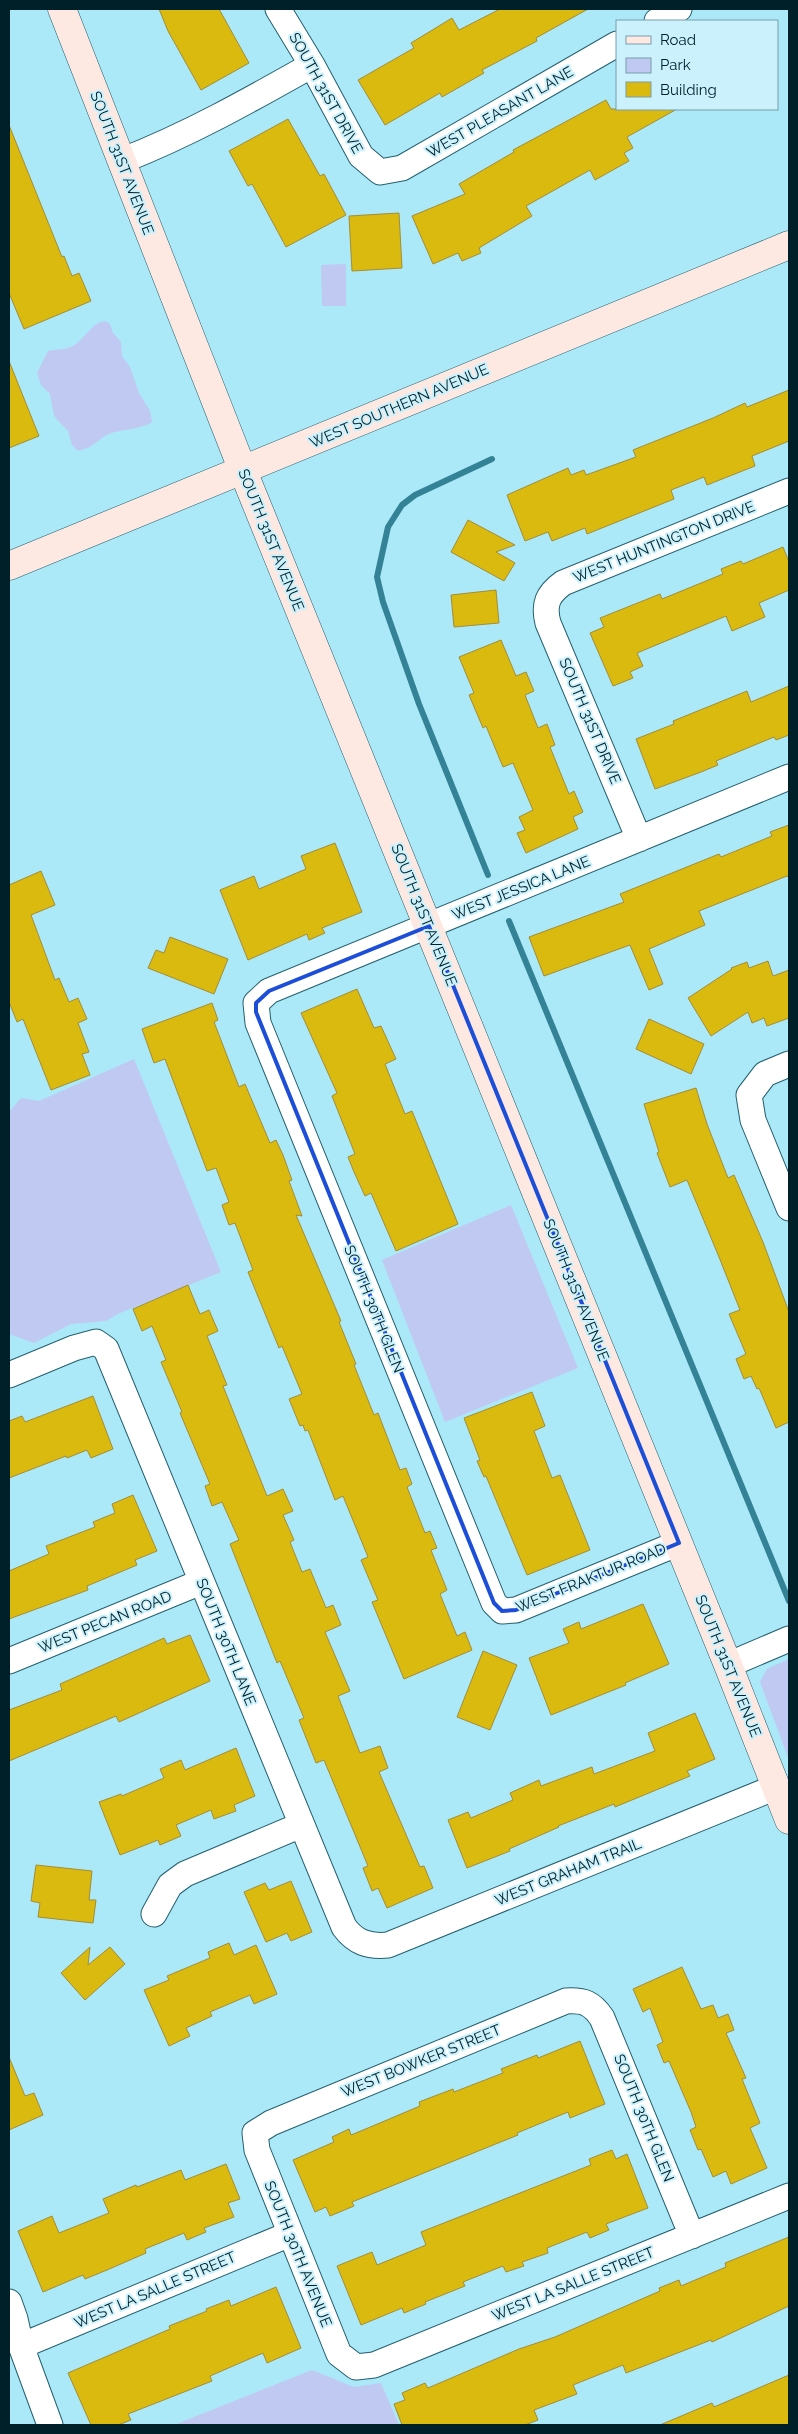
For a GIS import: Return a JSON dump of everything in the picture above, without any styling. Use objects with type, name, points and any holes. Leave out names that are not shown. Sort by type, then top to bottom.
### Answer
[{"type":"street","name":"SOUTH 31ST AVENUE","points":[[62,9],[243,471],[728,1664],[789,1820]]},
{"type":"street","name":"SOUTH 31ST DRIVE","points":[[278,9],[312,64],[361,156],[380,172]]},
{"type":"street","points":[[659,20],[679,9]]},
{"type":"street","name":"WEST PLEASANT LANE","points":[[380,172],[402,168],[616,45]]},
{"type":"street","points":[[121,161],[168,143],[243,104],[312,64]]},
{"type":"street","name":"WEST SOUTHERN AVENUE","points":[[9,566],[789,245]]},
{"type":"street","name":"WEST HUNTINGTON DRIVE","points":[[546,602],[552,591],[563,583],[789,491]]},
{"type":"street","name":"SOUTH 31ST DRIVE","points":[[546,602],[545,612],[548,623],[639,839]]},
{"type":"street","name":"WEST JESSICA LANE","points":[[256,1003],[269,991],[789,777]]},
{"type":"street","name":"SOUTH 30TH GLEN","points":[[256,1003],[258,1023],[494,1603],[502,1611]]},
{"type":"street","points":[[789,1064],[765,1074],[749,1094],[753,1120],[789,1208]]},
{"type":"street","name":"SOUTH 30TH LANE","points":[[9,1375],[74,1348],[96,1342],[106,1349],[112,1359],[201,1582],[344,1927],[358,1942]]},
{"type":"street","name":"WEST FRAKTUR ROAD","points":[[502,1611],[516,1610],[679,1543]]},
{"type":"street","name":"WEST PECAN ROAD","points":[[9,1661],[201,1582]]},
{"type":"street","points":[[728,1664],[789,1639]]},
{"type":"street","name":"WEST GRAHAM TRAIL","points":[[358,1942],[388,1946],[776,1787]]},
{"type":"street","points":[[154,1914],[170,1886],[185,1874],[301,1825]]},
{"type":"street","name":"WEST BOWKER STREET","points":[[255,2133],[271,2122],[566,2001],[578,2000],[591,2003]]},
{"type":"street","name":"SOUTH 30TH GLEN","points":[[591,2003],[602,2018],[692,2236]]},
{"type":"street","name":"SOUTH 30TH AVENUE","points":[[255,2133],[257,2150],[339,2354],[356,2367]]},
{"type":"street","name":"WEST LA SALLE STREET","points":[[356,2367],[374,2364],[789,2196]]},
{"type":"street","name":"WEST LA SALLE STREET","points":[[21,2346],[290,2234]]},
{"type":"street","points":[[9,2302],[21,2346],[50,2425]]},
{"type":"highlighted area","points":[[429,926],[679,1543],[516,1610],[502,1611],[494,1603],[256,1012],[256,1003],[269,991]]},
{"type":"green space","points":[[346,264],[346,306],[322,306],[321,265]]},
{"type":"green space","points":[[105,321],[110,324],[113,333],[121,342],[122,356],[130,367],[139,393],[150,411],[152,422],[111,433],[86,449],[77,450],[72,445],[68,431],[54,416],[50,394],[41,385],[37,373],[48,351],[73,346],[96,324]]},
{"type":"green space","points":[[134,1059],[221,1272],[120,1313],[106,1321],[71,1324],[34,1343],[9,1334],[9,1112],[21,1098],[39,1101]]},
{"type":"green space","points":[[511,1205],[578,1368],[445,1422],[382,1260]]},
{"type":"green space","points":[[789,1659],[789,1760],[760,1682],[767,1669]]},
{"type":"green space","points":[[312,2370],[354,2387],[381,2383],[399,2425],[174,2425]]},
{"type":"building","points":[[159,9],[219,9],[249,63],[201,90],[168,31]]},
{"type":"building","points":[[500,9],[588,9],[536,38],[537,41],[482,70],[484,73],[442,97],[440,93],[385,125],[358,80],[414,48],[411,43],[452,18],[459,30]]},
{"type":"building","points":[[606,100],[611,109],[616,110],[675,110],[627,137],[633,148],[624,153],[629,161],[595,180],[590,170],[526,206],[532,216],[479,248],[481,253],[462,261],[458,253],[433,264],[412,216],[465,194],[459,184],[514,152],[513,150]]},
{"type":"building","points":[[288,119],[320,176],[324,174],[346,215],[286,247],[252,184],[248,186],[229,151]]},
{"type":"building","points":[[9,125],[62,257],[64,256],[72,276],[79,273],[91,301],[24,329],[9,293]]},
{"type":"building","points":[[399,213],[402,268],[352,271],[349,216]]},
{"type":"building","points":[[9,361],[39,436],[9,448]]},
{"type":"building","points":[[789,390],[789,441],[752,456],[755,466],[707,485],[704,477],[671,490],[674,499],[587,534],[585,528],[552,541],[548,532],[525,541],[507,495],[568,468],[571,475],[584,470],[586,475],[636,457],[633,450],[745,403],[747,407]]},
{"type":"building","points":[[468,520],[515,545],[496,552],[515,563],[504,581],[451,552]]},
{"type":"building","points":[[783,547],[789,562],[789,590],[759,603],[765,617],[732,631],[726,616],[637,653],[643,666],[630,672],[633,678],[613,686],[590,633],[604,627],[600,618],[660,594],[662,599],[723,574],[721,569],[741,561],[743,564]]},
{"type":"building","points":[[496,590],[499,623],[454,627],[451,595]]},
{"type":"building","points":[[501,640],[516,676],[526,672],[534,691],[525,695],[538,728],[547,724],[555,745],[550,747],[569,794],[574,791],[583,812],[573,817],[578,829],[526,853],[517,833],[525,830],[519,817],[533,810],[513,763],[503,767],[486,726],[483,728],[469,695],[474,693],[459,657]]},
{"type":"building","points":[[789,686],[789,735],[776,740],[774,737],[716,761],[718,765],[655,789],[636,739],[674,724],[673,721],[747,691],[751,702]]},
{"type":"building","points":[[789,825],[789,878],[787,876],[699,911],[705,925],[649,949],[663,984],[649,990],[630,945],[544,976],[529,937],[624,902],[620,894],[719,854],[721,857],[772,836],[770,832]]},
{"type":"building","points":[[335,843],[362,912],[322,928],[325,933],[309,940],[307,934],[248,960],[220,890],[254,876],[259,889],[306,869],[301,856]]},
{"type":"building","points":[[41,871],[55,905],[31,915],[55,980],[59,978],[69,1002],[78,998],[87,1019],[78,1023],[89,1052],[82,1054],[90,1075],[51,1090],[23,1019],[17,1022],[9,1002],[9,885]]},
{"type":"building","points":[[170,937],[228,959],[214,994],[148,968],[156,950],[164,953]]},
{"type":"building","points":[[768,961],[773,976],[789,970],[789,1018],[767,1026],[764,1018],[752,1023],[748,1012],[711,1036],[688,998],[731,968],[747,962],[749,968]]},
{"type":"building","points":[[357,989],[374,1028],[381,1026],[396,1059],[385,1064],[405,1114],[412,1111],[458,1224],[396,1251],[371,1193],[365,1196],[348,1157],[355,1154],[332,1096],[337,1093],[301,1013]]},
{"type":"building","points":[[212,1003],[218,1020],[214,1022],[239,1087],[245,1084],[270,1143],[276,1140],[283,1155],[292,1180],[289,1181],[302,1216],[296,1215],[341,1321],[339,1322],[356,1364],[354,1365],[374,1415],[378,1413],[400,1470],[406,1468],[412,1484],[407,1487],[425,1533],[430,1531],[437,1548],[431,1550],[447,1590],[440,1594],[457,1636],[465,1632],[472,1650],[404,1679],[372,1602],[378,1600],[361,1560],[368,1557],[343,1496],[335,1500],[308,1430],[305,1431],[303,1425],[300,1426],[289,1399],[302,1394],[282,1346],[279,1348],[248,1272],[253,1270],[235,1223],[229,1225],[222,1205],[229,1202],[216,1168],[207,1171],[165,1059],[154,1063],[142,1029]]},
{"type":"building","points":[[649,1019],[704,1044],[691,1074],[636,1049]]},
{"type":"building","points":[[696,1088],[707,1124],[728,1178],[734,1175],[763,1242],[789,1312],[789,1422],[776,1428],[759,1388],[757,1389],[751,1376],[744,1379],[736,1359],[746,1354],[729,1314],[740,1310],[719,1257],[687,1180],[670,1187],[657,1153],[659,1152],[644,1104]]},
{"type":"building","points":[[188,1285],[200,1314],[209,1310],[218,1331],[207,1336],[227,1385],[223,1386],[267,1496],[283,1489],[293,1511],[283,1515],[294,1540],[290,1542],[302,1572],[310,1569],[326,1608],[333,1605],[341,1625],[325,1632],[350,1691],[338,1696],[360,1753],[380,1746],[388,1768],[379,1772],[420,1867],[424,1866],[433,1888],[387,1908],[378,1888],[372,1891],[363,1868],[368,1866],[324,1760],[316,1763],[299,1720],[304,1718],[280,1661],[277,1663],[230,1544],[239,1540],[222,1502],[212,1506],[205,1486],[210,1484],[161,1362],[166,1360],[152,1326],[142,1331],[133,1309]]},
{"type":"building","points":[[532,1392],[545,1426],[534,1431],[552,1478],[560,1475],[590,1550],[527,1575],[486,1476],[484,1477],[477,1461],[480,1460],[464,1418]]},
{"type":"building","points":[[93,1396],[113,1449],[91,1458],[87,1450],[9,1478],[9,1421],[22,1416],[25,1422]]},
{"type":"building","points":[[133,1495],[157,1551],[135,1560],[137,1565],[87,1586],[88,1590],[9,1619],[9,1571],[49,1554],[46,1546],[95,1527],[93,1522],[115,1513],[112,1504]]},
{"type":"building","points":[[643,1604],[669,1664],[625,1683],[626,1685],[551,1715],[529,1658],[569,1643],[563,1629],[579,1622],[581,1629]]},
{"type":"building","points":[[190,1635],[210,1681],[119,1722],[116,1716],[9,1761],[9,1710],[62,1690],[60,1684],[164,1638],[167,1644]]},
{"type":"building","points":[[483,1651],[517,1665],[490,1730],[457,1717]]},
{"type":"building","points":[[695,1713],[715,1759],[687,1771],[690,1776],[615,1807],[614,1804],[558,1826],[509,1849],[510,1851],[467,1868],[448,1820],[468,1812],[471,1818],[513,1800],[510,1793],[539,1780],[541,1786],[592,1767],[594,1774],[655,1751],[648,1733]]},
{"type":"building","points":[[236,1748],[255,1796],[234,1805],[236,1811],[214,1819],[211,1810],[176,1825],[181,1836],[160,1845],[158,1840],[120,1855],[99,1802],[121,1794],[122,1796],[164,1778],[160,1769],[181,1760],[185,1770]]},
{"type":"building","points":[[36,1865],[92,1871],[89,1900],[96,1900],[93,1923],[38,1917],[40,1903],[31,1901]]},
{"type":"building","points":[[291,1881],[312,1932],[291,1941],[287,1933],[266,1942],[244,1892],[265,1883],[269,1890]]},
{"type":"building","points":[[229,1943],[234,1955],[256,1945],[277,1994],[254,2004],[250,1995],[210,2012],[212,2016],[186,2028],[190,2036],[169,2046],[144,1990],[169,1980],[167,1976],[210,1958],[208,1952]]},
{"type":"building","points":[[90,1947],[88,1965],[110,1947],[125,1964],[85,2000],[61,1973]]},
{"type":"building","points":[[682,1967],[701,2009],[713,2005],[718,2018],[728,2014],[734,2030],[726,2033],[746,2078],[742,2079],[760,2123],[750,2128],[767,2168],[731,2184],[726,2171],[713,2177],[701,2149],[698,2150],[690,2130],[696,2127],[691,2112],[669,2061],[664,2063],[657,2045],[663,2042],[650,2008],[643,2012],[633,1989]]},
{"type":"building","points":[[580,2041],[605,2104],[570,2118],[568,2112],[517,2133],[518,2135],[352,2202],[354,2206],[330,2216],[326,2207],[315,2212],[293,2160],[334,2142],[332,2137],[349,2129],[351,2135],[420,2106],[419,2102],[453,2089],[454,2092],[503,2073],[501,2069],[537,2055],[538,2058]]},
{"type":"building","points":[[9,2057],[25,2096],[34,2093],[43,2115],[9,2130]]},
{"type":"building","points":[[612,2150],[616,2159],[627,2154],[648,2208],[606,2224],[609,2230],[590,2238],[587,2232],[547,2248],[548,2253],[522,2262],[524,2266],[506,2272],[503,2266],[463,2282],[465,2286],[425,2302],[426,2304],[404,2313],[402,2308],[361,2325],[337,2266],[372,2252],[377,2265],[426,2245],[421,2232],[591,2165],[589,2159]]},
{"type":"building","points":[[226,2164],[240,2199],[228,2203],[234,2217],[204,2228],[206,2232],[187,2240],[184,2233],[145,2249],[146,2253],[107,2270],[85,2279],[83,2275],[43,2292],[18,2231],[52,2216],[59,2233],[109,2213],[103,2199],[136,2185],[137,2187],[181,2170],[185,2180]]},
{"type":"building","points":[[789,2237],[789,2306],[712,2342],[711,2340],[626,2373],[623,2365],[573,2385],[577,2394],[534,2410],[538,2420],[525,2425],[402,2425],[394,2404],[405,2400],[402,2393],[425,2383],[428,2388],[519,2349],[555,2337],[660,2291],[659,2288],[679,2280],[681,2286],[726,2267],[725,2263]]},
{"type":"building","points":[[276,2287],[301,2348],[267,2363],[263,2353],[210,2376],[212,2381],[128,2414],[131,2420],[118,2425],[91,2425],[68,2373],[170,2329],[169,2326],[207,2311],[206,2309],[229,2300],[231,2306]]},
{"type":"building","points":[[789,2375],[789,2425],[660,2425],[712,2403],[714,2407]]},
{"type":"waterway","points":[[488,875],[419,704],[383,602],[377,577],[388,527],[402,505],[415,495],[492,459]]},
{"type":"waterway","points":[[509,921],[789,1601]]}]
